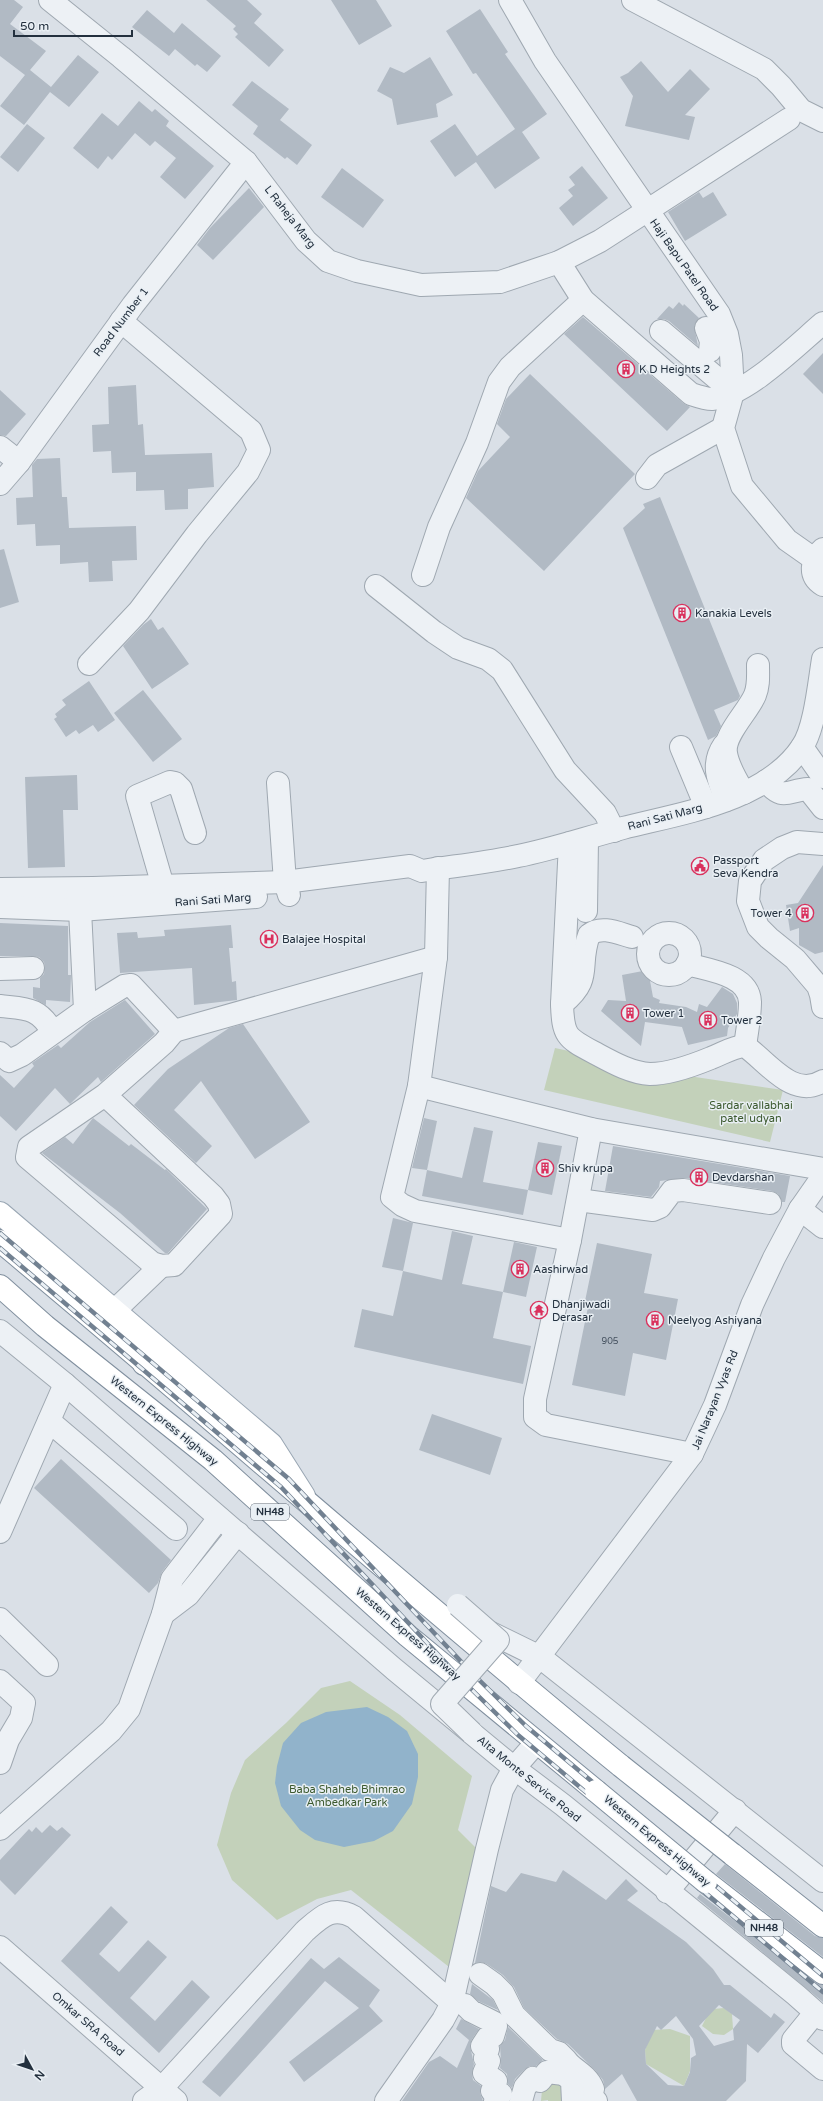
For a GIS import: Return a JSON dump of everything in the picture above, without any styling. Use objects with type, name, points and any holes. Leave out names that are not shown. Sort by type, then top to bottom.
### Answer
[{"type":"main road","points":[[0,1213],[114,1312],[151,1357],[244,1419],[271,1444],[306,1500]]},
{"type":"main road","name":"NH48","points":[[0,1241],[151,1357],[256,1458],[519,1683],[823,1926]]},
{"type":"main road","name":"Western Express Highway","points":[[0,1286],[45,1326],[214,1460],[408,1636],[712,1887],[823,1974]]},
{"type":"main road","points":[[237,1481],[256,1458]]},
{"type":"street","name":"L Raheja Marg","points":[[50,0],[121,56],[246,162],[312,246],[328,261],[357,271],[421,285],[500,282],[559,262],[647,212],[789,119]]},
{"type":"street","name":"Haji Bapu Patel Road","points":[[510,0],[545,61],[647,212],[709,324],[727,334],[732,355],[733,392],[723,428]]},
{"type":"street","points":[[633,0],[764,69],[782,86],[801,110],[823,121]]},
{"type":"street","name":"Road Number 1","points":[[0,484],[19,462],[121,321],[246,162]]},
{"type":"street","points":[[559,262],[583,300],[691,394],[712,399],[733,392],[761,377],[823,323]]},
{"type":"street","points":[[423,575],[439,528],[477,442],[499,382],[510,366],[583,300]]},
{"type":"street","points":[[89,664],[139,611],[197,534],[248,472],[259,450],[251,431],[121,321]]},
{"type":"street","points":[[709,324],[711,341],[710,351]]},
{"type":"street","points":[[661,331],[733,392]]},
{"type":"street","points":[[647,478],[657,465],[723,428],[742,486],[787,540],[819,554],[813,572],[816,578],[823,584]]},
{"type":"street","points":[[0,447],[19,462]]},
{"type":"street","points":[[376,586],[458,648],[488,658],[502,670],[566,770],[605,813],[614,831]]},
{"type":"street","name":"Rani Sati Marg","points":[[0,907],[80,910],[165,895],[410,881],[430,869],[517,856],[706,807],[735,796],[766,781],[785,767],[802,747],[810,730],[823,659]]},
{"type":"street","points":[[735,796],[716,776],[716,765],[718,754],[755,697],[758,685],[758,665]]},
{"type":"street","points":[[681,747],[706,807]]},
{"type":"street","points":[[802,747],[823,777]]},
{"type":"street","points":[[766,781],[777,792],[783,794],[808,788],[823,808]]},
{"type":"street","points":[[165,895],[137,796],[170,782],[175,783],[181,789],[195,833]]},
{"type":"street","points":[[278,783],[287,888]]},
{"type":"street","points":[[578,841],[586,911]]},
{"type":"street","points":[[578,841],[562,1004],[562,1026],[573,1042],[623,1068],[650,1074],[684,1068],[712,1057],[734,1046],[745,1046],[784,1079],[798,1085],[818,1084],[823,1081]]},
{"type":"street","points":[[823,844],[797,842],[782,848],[764,860],[750,881],[748,901],[758,927],[795,959],[818,986],[823,1007]]},
{"type":"street","points":[[430,869],[436,958],[419,1086],[392,1197],[402,1205],[415,1211],[570,1240]]},
{"type":"street","points":[[76,888],[80,910],[84,1010]]},
{"type":"street","name":"Rani Sati Marg","points":[[0,889],[76,888],[165,895]]},
{"type":"street","points":[[562,1004],[574,994],[582,983],[589,935],[594,931],[601,930],[632,936]]},
{"type":"street","points":[[105,1095],[213,1196],[219,1204],[221,1214],[174,1264],[161,1266],[152,1263],[27,1157],[29,1147],[105,1095],[164,1043],[174,1030],[436,958]]},
{"type":"street","points":[[687,964],[728,975],[738,982],[748,993],[750,1001],[745,1046]]},
{"type":"street","points":[[0,969],[33,968]]},
{"type":"street","points":[[0,1053],[9,1061],[22,1054],[84,1010],[124,986],[130,985],[174,1030]]},
{"type":"street","points":[[0,1006],[26,1009],[38,1013],[45,1019],[53,1032]]},
{"type":"street","points":[[419,1086],[591,1129],[823,1169]]},
{"type":"street","points":[[591,1129],[570,1240],[535,1399],[535,1417],[546,1425],[692,1454]]},
{"type":"street","name":"Jai Narayan Vyas Rd","points":[[519,1683],[692,1454],[715,1405],[752,1305],[774,1258],[800,1209],[823,1176]]},
{"type":"street","points":[[578,1200],[653,1210],[660,1207],[672,1192],[683,1190],[770,1203]]},
{"type":"street","points":[[800,1209],[823,1227]]},
{"type":"street","points":[[114,1312],[161,1266]]},
{"type":"street","name":"Alta Monte Service Road","points":[[0,1331],[65,1384],[394,1669],[514,1768],[563,1805],[796,1995],[819,2016]]},
{"type":"street","points":[[0,1532],[65,1384]]},
{"type":"street","points":[[49,1422],[176,1529]]},
{"type":"street","points":[[0,1829],[111,1731],[129,1709],[163,1614],[172,1579],[219,1518]]},
{"type":"street","points":[[163,1614],[188,1595],[238,1533]]},
{"type":"street","points":[[458,1606],[498,1640],[442,1704],[472,1733]]},
{"type":"street","points":[[0,1619],[47,1665]]},
{"type":"street","points":[[489,1632],[540,1657],[823,1881]]},
{"type":"street","points":[[0,1681],[24,1702],[21,1718],[8,1740],[0,1761]]},
{"type":"street","points":[[386,2101],[443,2020],[458,2004],[486,1849],[502,1790],[514,1768],[536,1743]]},
{"type":"street","points":[[668,1892],[735,1810]]},
{"type":"street","points":[[144,2101],[169,2095],[305,1931],[321,1917],[331,1912],[344,1912],[354,1917],[458,2004],[495,2024],[496,2026],[493,2036],[488,2037],[482,2046],[488,2049],[485,2058],[489,2061],[484,2073],[496,2081],[492,2091],[507,2099],[525,2087],[533,2078],[540,2081],[548,2072],[567,2070],[591,2083],[593,2090],[588,2095],[596,2101]]},
{"type":"street","name":"Omkar SRA Road","points":[[0,1947],[169,2095]]},
{"type":"street","points":[[480,1974],[494,1984],[503,1994],[514,2015],[550,2050],[559,2053],[566,2060],[567,2070],[572,2081],[573,2101]]},
{"type":"street","points":[[819,2016],[793,2040],[793,2044],[823,2070]]},
{"type":"green space","name":"Sardar vallabhai patel udyan","points":[[555,1048],[675,1074],[783,1090],[770,1142],[544,1090]]},
{"type":"green space","name":"Baba Shaheb Bhimrao Ambedkar Park","points":[[350,1681],[400,1715],[472,1776],[458,1830],[477,1849],[458,1974],[351,1890],[317,1899],[277,1920],[232,1880],[217,1845],[231,1793],[245,1760],[286,1723],[321,1688]]},
{"type":"green space","points":[[724,2008],[732,2014],[733,2029],[724,2035],[713,2034],[702,2026],[707,2016],[713,2009]]},
{"type":"green space","points":[[670,2029],[690,2036],[690,2071],[684,2086],[646,2064],[645,2050],[652,2030]]},
{"type":"green space","points":[[562,2077],[568,2101],[541,2101],[542,2090]]},
{"type":"water","points":[[367,1707],[388,1717],[407,1731],[418,1754],[418,1777],[412,1804],[393,1831],[374,1841],[344,1847],[315,1840],[300,1830],[281,1806],[275,1783],[277,1766],[283,1743],[301,1723],[326,1712]]},
{"type":"building","points":[[0,0],[14,0],[23,7],[10,24],[46,51],[30,70],[51,87],[78,55],[99,72],[69,107],[50,92],[24,125],[0,106],[25,75],[0,56]]},
{"type":"building","points":[[206,0],[247,0],[262,14],[254,23],[284,50],[269,67],[235,37],[238,34],[233,29],[236,26]]},
{"type":"building","points":[[331,0],[376,0],[392,26],[359,45]]},
{"type":"building","points":[[480,9],[508,52],[505,54],[547,114],[522,132],[540,158],[495,189],[476,162],[455,177],[430,141],[455,124],[477,156],[515,129],[476,73],[473,74],[446,31]]},
{"type":"building","points":[[147,10],[174,33],[182,23],[221,56],[207,72],[197,64],[195,66],[175,49],[169,56],[132,27]]},
{"type":"building","points":[[430,57],[453,95],[436,104],[438,117],[397,125],[392,99],[377,91],[390,67],[404,73]]},
{"type":"building","points":[[641,61],[668,92],[690,69],[710,89],[685,115],[695,117],[689,140],[625,126],[633,96],[620,77],[628,73]]},
{"type":"building","points":[[252,81],[289,109],[280,120],[312,145],[297,165],[287,157],[285,159],[253,134],[258,126],[232,105]]},
{"type":"building","points":[[139,101],[152,112],[155,109],[169,121],[166,126],[214,166],[185,199],[160,177],[176,158],[155,141],[150,146],[135,133],[112,160],[108,156],[98,169],[73,148],[102,113],[118,126]]},
{"type":"building","points":[[27,124],[45,138],[18,172],[0,157]]},
{"type":"building","points":[[582,166],[608,198],[573,226],[559,208],[573,196],[568,190],[575,185],[569,177]]},
{"type":"building","points":[[342,168],[384,200],[363,228],[321,197]]},
{"type":"building","points":[[249,188],[264,207],[213,260],[197,245],[210,228]]},
{"type":"building","points":[[699,192],[703,198],[713,192],[727,215],[685,241],[668,212]]},
{"type":"building","points":[[679,302],[683,306],[684,304],[699,318],[694,326],[698,346],[669,321],[657,319],[669,306],[673,309]]},
{"type":"building","name":"K D Heights 2","points":[[583,317],[683,403],[690,407],[667,431],[564,334]]},
{"type":"building","points":[[823,353],[823,394],[803,374]]},
{"type":"building","points":[[530,374],[635,474],[544,571],[466,498],[478,471],[510,437],[497,424],[506,399]]},
{"type":"building","points":[[136,385],[138,425],[143,424],[145,455],[212,453],[214,487],[188,489],[188,509],[165,510],[164,490],[136,491],[136,472],[112,473],[111,451],[93,452],[92,425],[109,424],[108,387]]},
{"type":"building","points":[[0,390],[26,414],[6,436],[0,435]]},
{"type":"building","points":[[60,458],[62,497],[67,497],[69,528],[136,526],[137,560],[112,561],[113,581],[89,582],[88,562],[60,564],[60,545],[36,546],[35,524],[17,525],[16,498],[33,497],[32,465],[37,459]]},
{"type":"building","name":"Kanakia Levels","points":[[660,497],[740,696],[738,700],[714,710],[721,726],[716,736],[708,740],[623,528],[645,508],[643,504]]},
{"type":"building","points":[[4,549],[19,602],[0,608],[0,550]]},
{"type":"building","points":[[151,619],[158,630],[163,627],[189,664],[152,689],[123,646],[143,625]]},
{"type":"building","points":[[89,681],[115,720],[98,732],[93,725],[79,734],[76,730],[66,737],[54,719],[57,717],[55,714],[66,705],[62,700]]},
{"type":"building","points":[[143,690],[182,739],[153,762],[114,713]]},
{"type":"building","points":[[77,775],[78,810],[63,810],[65,867],[28,868],[25,777]]},
{"type":"building","points":[[823,865],[823,952],[815,954],[799,945],[799,928],[790,931],[786,905],[798,903]]},
{"type":"building","points":[[0,923],[68,926],[68,975],[71,975],[70,1002],[46,1000],[46,1005],[33,998],[33,987],[40,988],[40,978],[44,974],[44,962],[39,957],[33,956],[0,956]]},
{"type":"building","points":[[231,925],[233,948],[229,948],[232,982],[236,981],[237,1000],[194,1005],[192,968],[120,973],[117,933],[137,932],[138,938],[165,936],[164,930]]},
{"type":"building","points":[[648,970],[653,997],[660,1000],[659,1003],[686,1007],[697,1012],[699,1004],[707,1007],[722,987],[733,994],[737,1003],[737,1014],[728,1028],[727,1036],[688,1045],[682,1027],[645,1022],[641,1046],[601,1011],[608,1000],[626,1001],[622,975]]},
{"type":"building","points":[[125,1000],[155,1034],[101,1082],[98,1077],[70,1104],[55,1088],[16,1131],[0,1116],[0,1075],[14,1088],[34,1066],[32,1063],[58,1045],[61,1048],[90,1022]]},
{"type":"building","points":[[243,1024],[310,1122],[255,1159],[201,1081],[174,1110],[212,1146],[196,1163],[134,1105],[168,1069],[229,1028]]},
{"type":"building","points":[[93,1118],[129,1146],[131,1144],[165,1170],[166,1169],[207,1209],[168,1253],[165,1253],[120,1213],[42,1153],[65,1137],[73,1144]]},
{"type":"building","points":[[424,1118],[437,1121],[427,1170],[412,1168]]},
{"type":"building","points":[[474,1127],[493,1131],[483,1182],[528,1190],[523,1215],[422,1196],[427,1170],[462,1178]]},
{"type":"building","name":"Shiv krupa","points":[[538,1142],[562,1146],[552,1195],[528,1190]]},
{"type":"building","name":"Devdarshan","points":[[613,1146],[790,1176],[785,1202],[782,1202],[778,1194],[772,1191],[685,1178],[660,1181],[659,1187],[651,1197],[605,1191]]},
{"type":"building","points":[[393,1218],[413,1223],[403,1271],[382,1267]]},
{"type":"building","points":[[452,1231],[473,1236],[462,1284],[503,1292],[493,1338],[531,1346],[523,1384],[354,1347],[362,1309],[393,1316],[403,1271],[442,1280]]},
{"type":"building","name":"Aashirwad","points":[[514,1242],[537,1247],[526,1297],[503,1292]]},
{"type":"building","name":"Neelyog Ashiyana","points":[[597,1243],[652,1254],[644,1293],[678,1299],[666,1360],[633,1353],[625,1396],[572,1385],[588,1307],[584,1306]]},
{"type":"building","points":[[432,1414],[502,1438],[490,1475],[419,1450]]},
{"type":"building","points":[[61,1459],[171,1560],[162,1572],[158,1583],[149,1593],[34,1488]]},
{"type":"building","points":[[50,1825],[57,1831],[62,1827],[71,1835],[15,1895],[0,1880],[0,1860],[29,1829],[32,1832],[36,1827],[42,1833]]},
{"type":"building","points":[[725,1864],[815,1936],[823,1938],[823,1957],[716,1874]]},
{"type":"building","points":[[563,1870],[606,1900],[626,1879],[638,1891],[627,1900],[686,1942],[713,1969],[724,1985],[730,1985],[771,2018],[774,2013],[785,2022],[758,2053],[747,2044],[746,2081],[726,2101],[637,2101],[622,2074],[605,2089],[603,2080],[595,2070],[568,2044],[557,2039],[524,2008],[514,1987],[503,1975],[487,1964],[481,1962],[475,1963],[491,1886],[506,1892],[521,1873],[556,1882]],"holes":[[[719,2005],[740,2020],[733,2029],[734,2040],[714,2046],[699,2026]],[[676,2016],[693,2039],[696,2055],[691,2058],[690,2072],[684,2086],[668,2085],[646,2064],[645,2050],[657,2026],[661,2030]]]},
{"type":"building","points":[[700,1894],[815,1983],[823,1985],[823,2002],[697,1898]]},
{"type":"building","points":[[111,1906],[128,1922],[99,1954],[119,1972],[148,1940],[167,1957],[130,1998],[155,2021],[192,1980],[210,1997],[159,2053],[61,1961]]},
{"type":"building","points":[[339,1957],[380,1990],[369,2006],[383,2021],[304,2082],[289,2062],[359,2008],[325,1981],[220,2097],[202,2082],[311,1958],[324,1969]]},
{"type":"building","points":[[472,1984],[493,2000],[498,2010],[478,2001],[470,1994]]},
{"type":"building","points":[[461,2019],[479,2029],[472,2039],[470,2046],[474,2064],[472,2074],[473,2080],[481,2086],[480,2093],[483,2101],[402,2101],[429,2062],[440,2056],[457,2068],[469,2040],[456,2029]]},
{"type":"building","points":[[508,2027],[543,2060],[536,2066],[530,2066],[524,2070],[515,2079],[512,2088],[508,2084],[507,2074],[500,2068],[500,2046],[505,2040]]},
{"type":"railway","points":[[0,1233],[289,1479],[470,1671],[526,1726],[823,1976]]},
{"type":"railway","points":[[0,1248],[281,1487],[461,1679],[518,1735],[823,1992]]},
{"type":"place","name":"K D Heights 2","points":[[626,369]]},
{"type":"place","name":"Kanakia Levels","points":[[682,613]]},
{"type":"place","name":"Passport Seva Kendra","points":[[700,866]]},
{"type":"place","name":"Tower 4","points":[[805,913]]},
{"type":"place","name":"Balajee Hospital","points":[[269,939]]},
{"type":"place","name":"Tower 1","points":[[630,1013]]},
{"type":"place","name":"Tower 2","points":[[708,1020]]},
{"type":"place","name":"Shiv krupa","points":[[545,1168]]},
{"type":"place","name":"Devdarshan","points":[[699,1177]]},
{"type":"place","name":"Aashirwad","points":[[520,1269]]},
{"type":"place","name":"Dhanjiwadi Derasar","points":[[539,1310]]},
{"type":"place","name":"Neelyog Ashiyana","points":[[655,1320]]}]
